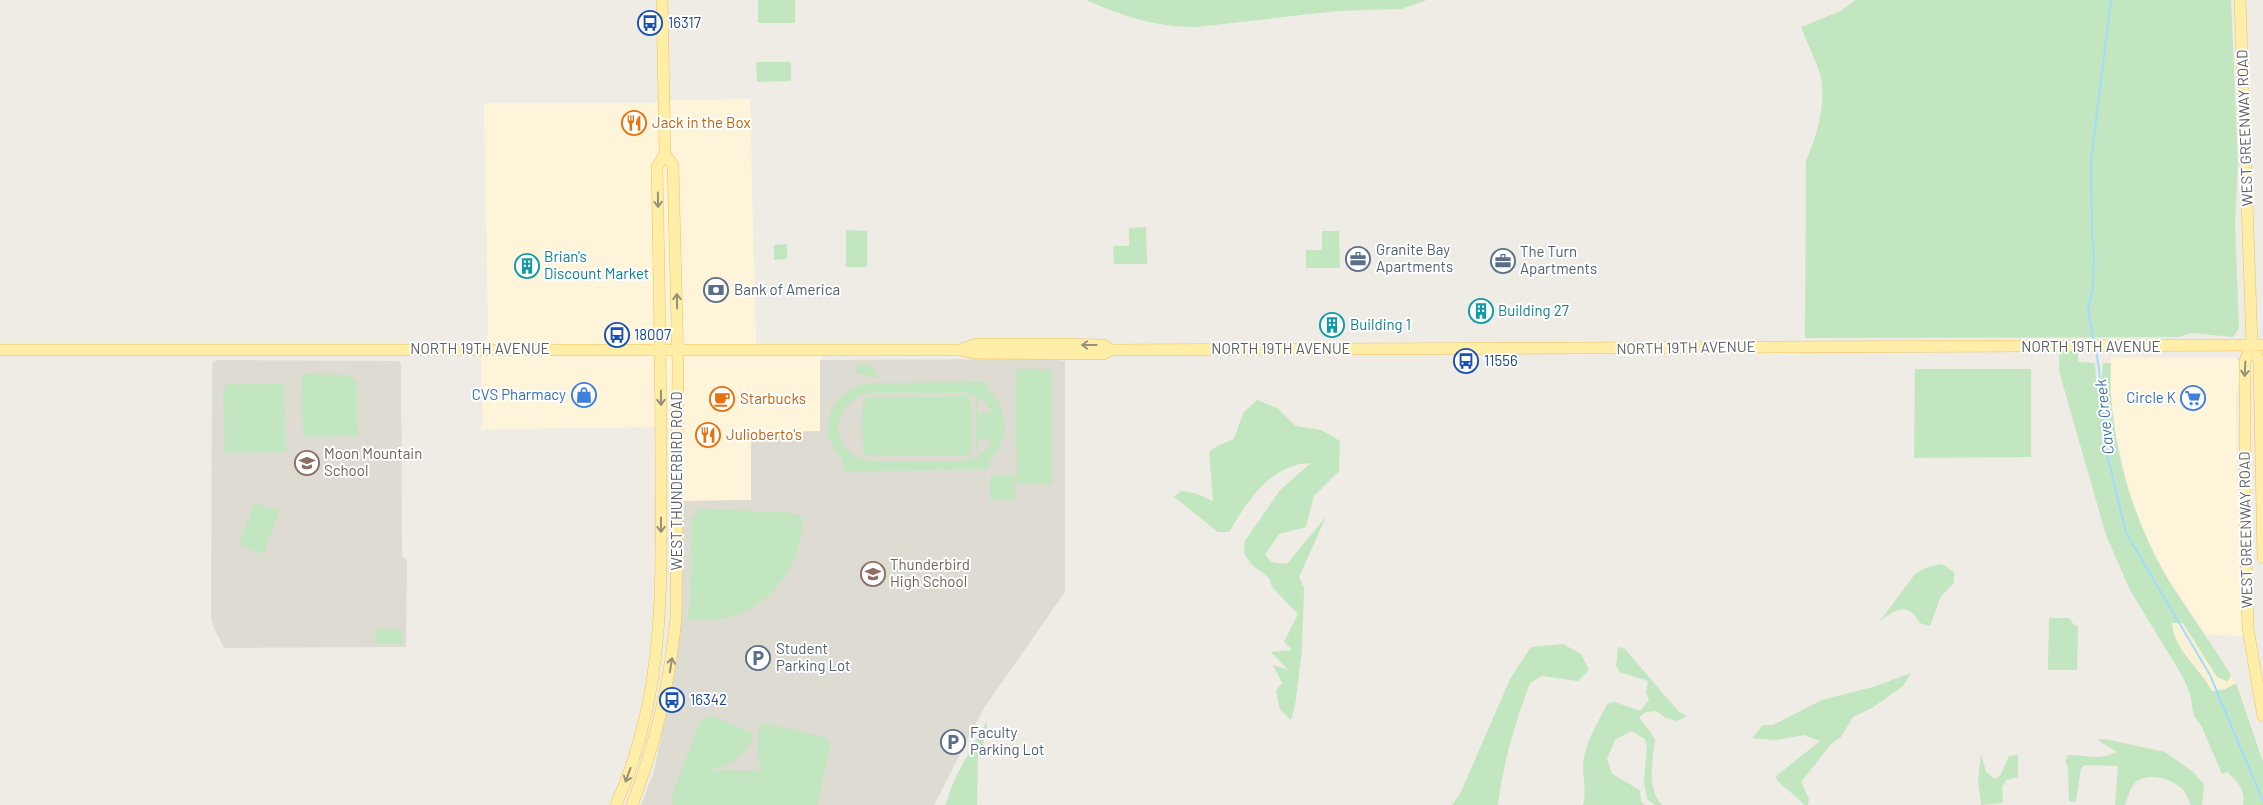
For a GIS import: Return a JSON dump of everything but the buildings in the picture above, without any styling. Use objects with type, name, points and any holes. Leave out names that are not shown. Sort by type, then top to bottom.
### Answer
[{"type":"main road","name":"WEST THUNDERBIRD ROAD","points":[[616,805],[639,744],[656,662],[662,583],[661,350],[657,167],[665,154],[662,0]]},
{"type":"main road","name":"WEST GREENWAY ROAD","points":[[2240,0],[2259,361],[2263,558]]},
{"type":"main road","name":"WEST THUNDERBIRD ROAD","points":[[632,805],[662,712],[671,662],[676,617],[678,349],[673,165],[665,154]]},
{"type":"main road","name":"WEST GREENWAY ROAD","points":[[2258,345],[2245,361],[2246,587],[2249,643],[2263,716]]},
{"type":"main road","name":"NORTH 19TH AVENUE","points":[[0,350],[960,350],[976,353],[1103,354],[1110,350],[2258,345]]},
{"type":"main road","points":[[661,476],[677,476]]},
{"type":"shaded area","points":[[750,99],[756,349],[821,349],[820,431],[764,432],[751,442],[751,500],[669,501],[668,427],[502,429],[483,430],[481,432],[480,427],[483,426],[481,359],[488,331],[484,106],[488,103],[646,103],[679,100]]},
{"type":"shaded area","points":[[2234,357],[2240,363],[2240,379],[2236,394],[2237,478],[2240,498],[2241,616],[2244,636],[2206,635],[2166,575],[2147,538],[2129,493],[2116,433],[2110,387],[2111,358]]},
{"type":"shaded area","name":"Thunderbird High School","points":[[1046,359],[1065,361],[1065,592],[984,708],[934,805],[641,805],[654,771],[676,663],[682,501],[751,500],[751,442],[764,432],[820,431],[820,360]]},
{"type":"shaded area","name":"Moon Mountain School","points":[[213,361],[399,361],[401,365],[402,555],[407,561],[406,647],[224,648],[213,626],[211,616],[212,370]]},
{"type":"green space","points":[[758,0],[795,0],[795,23],[758,23]]},
{"type":"green space","points":[[1086,0],[1427,0],[1401,9],[1337,11],[1196,27],[1167,25],[1140,20]]},
{"type":"green space","points":[[1855,0],[2231,0],[2238,163],[2235,225],[2239,328],[2233,337],[2191,333],[2179,337],[1805,338],[1806,161],[1820,119],[1822,85],[1816,62],[1801,27],[1841,11]]},
{"type":"green space","points":[[756,62],[791,62],[791,81],[757,82]]},
{"type":"green space","points":[[1146,227],[1147,264],[1114,264],[1113,246],[1129,246],[1129,228]]},
{"type":"green space","points":[[846,230],[867,231],[867,267],[846,267]]},
{"type":"green space","points":[[1322,231],[1339,231],[1340,268],[1306,268],[1306,250],[1322,250]]},
{"type":"green space","points":[[787,244],[787,259],[774,260],[774,245]]},
{"type":"green space","points":[[2059,347],[2078,347],[2078,362],[2095,363],[2096,381],[2101,381],[2103,363],[2111,363],[2111,390],[2117,445],[2132,501],[2153,552],[2166,576],[2231,675],[2228,682],[2217,677],[2183,623],[2173,629],[2176,638],[2212,691],[2225,689],[2236,683],[2263,762],[2263,805],[2243,805],[2243,795],[2238,783],[2228,772],[2222,774],[2202,727],[2194,716],[2190,694],[2183,677],[2130,590],[2106,535],[2059,371]]},
{"type":"green space","points":[[857,365],[871,365],[877,375],[876,378],[856,373]]},
{"type":"green space","points":[[1016,369],[1052,369],[1052,483],[1017,484]]},
{"type":"green space","points":[[1915,369],[2031,369],[2031,457],[1914,458]]},
{"type":"green space","points":[[302,374],[350,375],[357,383],[358,436],[303,437]]},
{"type":"green space","points":[[988,382],[990,392],[998,403],[1005,421],[1002,442],[989,461],[989,470],[844,471],[843,462],[830,440],[829,419],[837,401],[844,394],[862,385],[872,383]],"holes":[[[872,393],[967,393],[983,400],[992,412],[978,413],[976,398],[976,449],[978,449],[978,440],[992,440],[983,452],[966,460],[866,460],[850,453],[843,444],[839,434],[842,412],[849,403],[859,396]]]},
{"type":"green space","points":[[229,383],[284,383],[286,452],[224,453],[223,390]]},
{"type":"green space","points":[[969,396],[969,402],[971,402],[972,450],[969,450],[969,455],[865,456],[865,451],[863,451],[862,403],[865,403],[865,397]]},
{"type":"green space","points":[[1257,400],[1277,408],[1296,426],[1321,430],[1340,441],[1339,471],[1314,496],[1306,527],[1279,534],[1265,555],[1272,562],[1287,564],[1326,517],[1299,577],[1304,587],[1302,650],[1295,706],[1291,720],[1280,710],[1276,691],[1282,683],[1273,665],[1288,670],[1271,652],[1292,650],[1284,642],[1298,614],[1272,587],[1269,578],[1251,564],[1244,553],[1245,541],[1280,490],[1311,463],[1297,465],[1272,477],[1253,496],[1229,532],[1218,532],[1174,497],[1181,491],[1195,493],[1213,501],[1209,452],[1217,446],[1234,439],[1243,413]]},
{"type":"green space","points":[[990,475],[1015,475],[1015,500],[990,500]]},
{"type":"green space","points":[[254,503],[279,511],[264,554],[239,545]]},
{"type":"green space","points":[[700,509],[784,512],[802,516],[797,552],[781,583],[754,606],[738,614],[720,619],[689,620],[692,518]]},
{"type":"green space","points":[[1942,564],[1954,572],[1954,583],[1941,596],[1930,626],[1920,623],[1911,612],[1901,609],[1880,621],[1915,574],[1928,567]]},
{"type":"green space","points":[[2049,618],[2069,618],[2074,625],[2078,626],[2077,670],[2048,670]]},
{"type":"green space","points":[[376,628],[402,629],[402,644],[376,644]]},
{"type":"green space","points":[[1563,644],[1581,654],[1589,670],[1578,681],[1542,676],[1530,683],[1510,743],[1498,805],[1452,805],[1461,792],[1510,679],[1531,647]]},
{"type":"green space","points":[[1618,647],[1625,649],[1679,712],[1687,716],[1677,721],[1666,718],[1656,711],[1646,712],[1639,717],[1655,739],[1652,782],[1657,798],[1662,805],[1655,805],[1647,799],[1644,781],[1647,745],[1645,739],[1631,731],[1615,740],[1607,759],[1612,774],[1640,790],[1641,802],[1645,805],[1583,805],[1585,790],[1584,758],[1592,733],[1608,703],[1615,702],[1640,711],[1649,700],[1646,692],[1648,681],[1620,672],[1616,666]]},
{"type":"green space","points":[[1911,673],[1903,686],[1872,708],[1853,717],[1841,737],[1832,743],[1801,782],[1809,799],[1808,805],[1804,805],[1775,777],[1820,741],[1804,735],[1776,740],[1752,738],[1763,725],[1773,725],[1822,700],[1873,687]]},
{"type":"green space","points":[[711,716],[753,733],[748,747],[743,753],[732,762],[710,769],[714,774],[714,770],[762,771],[757,746],[760,722],[828,738],[831,745],[817,805],[673,805],[671,798],[700,722]]},
{"type":"green space","points":[[987,721],[986,735],[978,758],[977,805],[945,805],[956,776]]},
{"type":"green space","points":[[2105,739],[2165,752],[2192,771],[2204,784],[2202,805],[2191,805],[2184,791],[2175,784],[2155,777],[2149,777],[2142,778],[2135,783],[2125,805],[2115,805],[2118,766],[2085,765],[2081,768],[2076,802],[2069,801],[2068,768],[2065,761],[2068,755],[2098,757],[2117,752],[2097,740]]},
{"type":"green space","points":[[1981,753],[1986,772],[1994,779],[2000,776],[2009,756],[2018,755],[2018,777],[2006,780],[2002,787],[2003,803],[1981,805],[1978,781]]},
{"type":"sand","points":[[2172,623],[2182,623],[2217,677],[2228,682],[2231,675],[2236,683],[2225,689],[2212,691],[2182,651],[2177,642]]},
{"type":"waterway","name":"Cave Creek","points":[[2094,341],[2088,311],[2093,285],[2094,255],[2091,161],[2111,0]]},
{"type":"waterway","name":"Cave Creek","points":[[2096,350],[2106,450],[2126,533],[2210,675],[2263,801]]},
{"type":"place","name":"16317","points":[[650,23]]},
{"type":"place","name":"Jack in the Box","points":[[634,123]]},
{"type":"place","name":"Granite Bay Apartments","points":[[1358,259]]},
{"type":"place","name":"The Turn Apartments","points":[[1503,261]]},
{"type":"place","name":"Brian's Discount Market","points":[[527,266]]},
{"type":"place","name":"Bank of America","points":[[716,290]]},
{"type":"place","name":"Building 27","points":[[1481,311]]},
{"type":"place","name":"Building 1","points":[[1332,325]]},
{"type":"place","name":"18007","points":[[617,335]]},
{"type":"place","name":"11556","points":[[1466,361]]},
{"type":"place","name":"CVS Pharmacy","points":[[584,395]]},
{"type":"place","name":"Circle K","points":[[2193,398]]},
{"type":"place","name":"Starbucks","points":[[722,399]]},
{"type":"place","name":"Julioberto's","points":[[708,435]]},
{"type":"place","name":"Moon Mountain School","points":[[307,463]]},
{"type":"place","name":"Thunderbird High School","points":[[873,574]]},
{"type":"place","name":"Student Parking Lot","points":[[758,658]]},
{"type":"place","name":"16342","points":[[672,700]]},
{"type":"place","name":"Faculty Parking Lot","points":[[953,742]]}]
